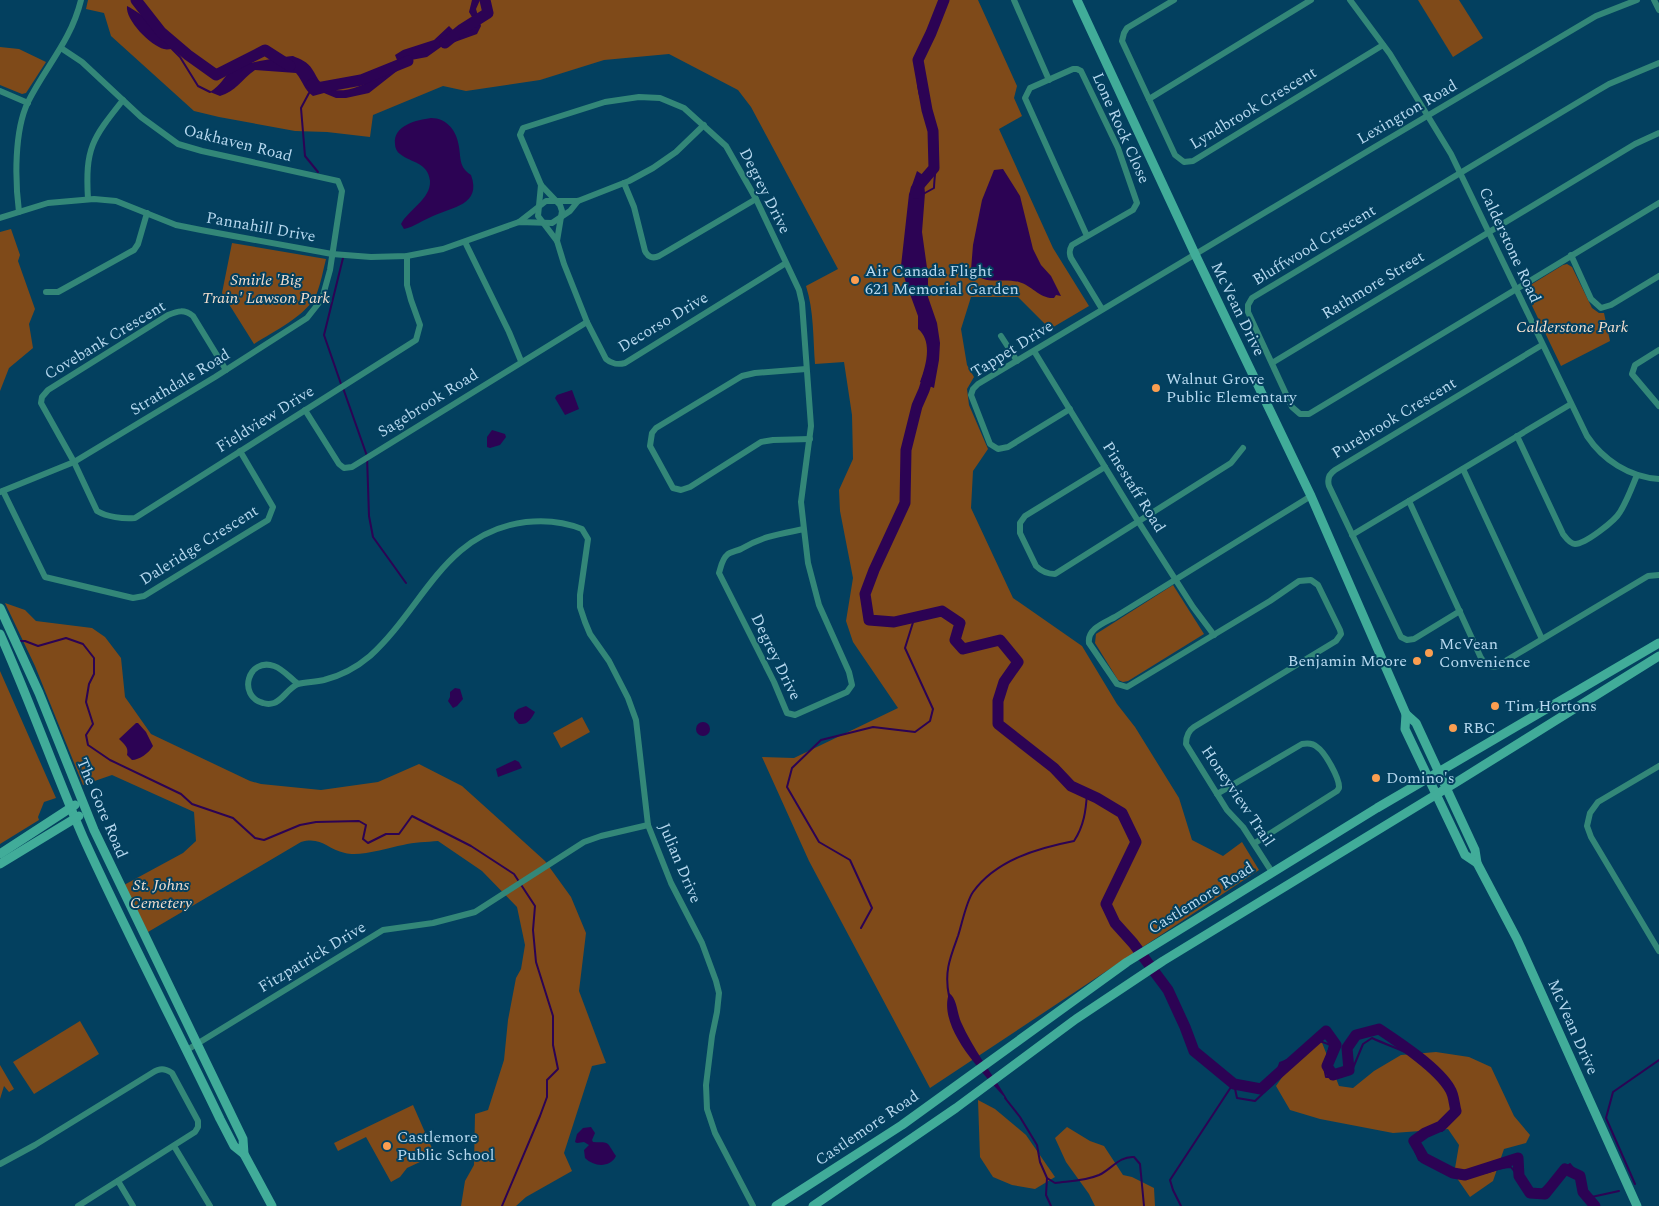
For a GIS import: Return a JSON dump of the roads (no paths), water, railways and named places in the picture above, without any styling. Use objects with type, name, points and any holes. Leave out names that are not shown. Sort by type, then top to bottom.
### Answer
[{"type":"main road","name":"McVean Drive","points":[[1077,0],[1195,254],[1311,496],[1406,714],[1416,724],[1475,850],[1477,863],[1517,939],[1637,1206]]},
{"type":"main road","name":"The Gore Road","points":[[0,608],[23,656],[86,812],[112,870],[243,1139],[244,1154]]},
{"type":"main road","name":"The Gore Road","points":[[0,634],[110,895],[234,1146],[244,1154],[272,1206]]},
{"type":"main road","name":"Castlemore Road","points":[[776,1206],[902,1124],[1153,945],[1272,872],[1659,643]]},
{"type":"main road","name":"Castlemore Road","points":[[813,1206],[912,1139],[1007,1069],[1163,960],[1659,656]]},
{"type":"main road","name":"McVean Drive","points":[[1406,714],[1405,729],[1465,855],[1477,863]]},
{"type":"main road","points":[[0,854],[82,801]]},
{"type":"main road","points":[[0,864],[86,812]]},
{"type":"main road","points":[[1208,912],[1217,927]]},
{"type":"main road","points":[[945,1093],[956,1108]]},
{"type":"main road","points":[[902,1124],[912,1139]]},
{"type":"street","points":[[19,212],[16,160],[23,119],[28,103],[72,28],[81,0]]},
{"type":"street","points":[[1014,0],[1049,80]]},
{"type":"street","name":"Lyndbrook Crescent","points":[[1174,0],[1127,28],[1122,38],[1176,155],[1179,160],[1188,162],[1202,156],[1383,45]]},
{"type":"street","points":[[1149,99],[1311,0]]},
{"type":"street","name":"Calderstone Road","points":[[1350,0],[1383,45],[1447,146],[1570,404],[1592,443],[1609,460],[1637,475],[1659,479]]},
{"type":"street","name":"Lexington Road","points":[[1195,254],[1596,16],[1637,0]]},
{"type":"street","points":[[1654,0],[1659,10]]},
{"type":"street","name":"Oakhaven Road","points":[[61,48],[82,62],[141,117],[178,144],[338,181],[342,191],[332,254]]},
{"type":"street","name":"Bluffwood Crescent","points":[[1516,288],[1309,414],[1300,414],[1292,407],[1248,312],[1250,300],[1460,172],[1609,84],[1659,63]]},
{"type":"street","name":"Lone Rock Close","points":[[1087,236],[1026,102],[1026,94],[1030,88],[1073,69],[1081,71],[1118,148],[1137,203],[1133,210],[1072,245],[1070,255],[1102,309]]},
{"type":"street","points":[[0,91],[28,103]]},
{"type":"street","name":"Degrey Drive","points":[[556,202],[541,184],[520,134],[522,128],[605,102],[640,97],[660,98],[684,108],[704,124],[726,146],[756,199],[799,290],[802,303],[811,426],[801,502],[808,563],[818,605],[849,672],[852,684],[847,692],[795,715],[787,713],[774,682],[719,573],[726,555],[748,543],[761,538],[804,529]]},
{"type":"street","points":[[88,198],[88,155],[96,135],[123,100]]},
{"type":"street","name":"Pannahill Drive","points":[[0,218],[48,203],[88,198],[116,201],[176,226],[332,254],[371,257],[407,256],[466,242],[519,222],[549,200],[556,202],[578,202],[624,183],[653,168],[676,152],[704,124]]},
{"type":"street","name":"Rathmore Street","points":[[1272,363],[1634,144],[1659,133]]},
{"type":"street","points":[[624,183],[634,207],[645,251],[648,256],[654,258],[756,199]]},
{"type":"street","name":"Degrey Drive","points":[[540,205],[541,184]]},
{"type":"street","points":[[556,202],[560,205],[562,211],[560,218]]},
{"type":"street","name":"Pannahill Drive","points":[[519,222],[552,223],[570,211],[578,202]]},
{"type":"street","points":[[1516,288],[1659,203]]},
{"type":"street","points":[[540,205],[537,212],[538,216],[557,241]]},
{"type":"street","points":[[46,292],[58,292],[134,250],[138,244],[147,213]]},
{"type":"street","name":"Decorso Drive","points":[[560,218],[557,241],[564,264],[587,322],[606,359],[615,364],[625,363],[786,263]]},
{"type":"street","points":[[466,242],[510,332],[521,361]]},
{"type":"street","name":"Strathdale Road","points":[[2,491],[74,462],[226,370],[307,318],[322,300],[332,254]]},
{"type":"street","name":"Tappet Drive","points":[[1070,409],[1008,448],[998,449],[990,444],[971,395],[973,389],[1195,254]]},
{"type":"street","points":[[1571,255],[1591,299],[1601,308],[1611,305],[1659,276]]},
{"type":"street","name":"Fieldview Drive","points":[[74,462],[97,511],[103,515],[135,518],[416,340],[420,325],[410,300],[407,285],[407,256]]},
{"type":"street","name":"Covebank Crescent","points":[[74,462],[41,403],[42,397],[48,390],[168,315],[187,311],[193,316],[226,370]]},
{"type":"street","name":"Sagebrook Road","points":[[305,410],[328,450],[339,464],[344,468],[352,467],[587,322]]},
{"type":"street","points":[[1001,336],[1018,362]]},
{"type":"street","name":"Purebrook Crescent","points":[[1352,535],[1329,486],[1330,473],[1542,345]]},
{"type":"street","points":[[1659,350],[1635,365],[1632,374],[1659,406]]},
{"type":"street","name":"Pinestaff Road","points":[[1034,351],[1138,521],[1193,607],[1214,635]]},
{"type":"street","points":[[806,369],[754,373],[742,376],[656,428],[650,440],[650,446],[673,488],[681,490],[690,487],[761,442],[810,439]]},
{"type":"street","points":[[1460,611],[1414,639],[1403,638],[1398,633],[1352,535],[1570,404]]},
{"type":"street","points":[[1517,436],[1563,534],[1570,542],[1575,544],[1608,526],[1615,519],[1623,508],[1637,475]]},
{"type":"street","points":[[1105,467],[1025,516],[1020,523],[1020,533],[1036,566],[1045,573],[1055,574],[1231,462],[1243,448]]},
{"type":"street","name":"Daleridge Crescent","points":[[2,491],[45,577],[133,598],[144,596],[268,520],[273,507],[240,451]]},
{"type":"street","points":[[1463,469],[1542,639]]},
{"type":"street","points":[[1214,635],[1127,687],[1117,684],[1090,643],[1088,636],[1091,632],[1311,496]]},
{"type":"street","points":[[1409,501],[1481,658],[1484,663],[1490,666],[1497,666],[1648,576],[1659,575]]},
{"type":"street","name":"Julian Drive","points":[[298,684],[333,677],[365,660],[381,645],[448,562],[467,544],[510,524],[531,522],[557,523],[581,528],[588,538],[580,589],[580,607],[590,634],[617,676],[636,720],[648,825],[670,882],[702,943],[719,993],[718,1012],[712,1036],[706,1085],[707,1109],[715,1133],[753,1206]]},
{"type":"street","name":"Honeyview Trail","points":[[1214,635],[1299,582],[1307,580],[1312,580],[1318,585],[1341,634],[1336,641],[1190,730],[1186,739],[1186,744],[1227,810],[1255,843],[1272,872]]},
{"type":"street","points":[[261,665],[268,665],[280,669],[298,684],[274,703],[268,704],[251,696],[247,684],[255,668],[261,665]]},
{"type":"street","points":[[1217,794],[1302,744],[1312,744],[1320,749],[1338,778],[1339,788],[1337,791],[1255,843]]},
{"type":"street","points":[[1659,766],[1598,802],[1590,813],[1587,826],[1591,837],[1659,951]]},
{"type":"street","name":"Fitzpatrick Drive","points":[[187,1050],[383,930],[433,923],[475,912],[584,842],[600,836],[648,825]]},
{"type":"street","points":[[0,1164],[35,1146],[152,1073],[161,1069],[166,1069],[172,1073],[198,1121],[198,1127],[195,1132],[78,1206]]},
{"type":"street","points":[[174,1146],[210,1206]]},
{"type":"street","points":[[118,1181],[133,1206]]},
{"type":"waterway","points":[[136,0],[161,32],[216,75],[265,50],[290,66]]},
{"type":"waterway","points":[[445,43],[461,30],[488,13],[485,0]]},
{"type":"waterway","points":[[925,193],[934,188],[937,138],[922,102],[918,85],[918,68],[923,51],[939,18],[939,0]]},
{"type":"waterway","points":[[916,193],[916,189],[934,168],[933,131],[927,110],[918,60],[944,0]]},
{"type":"waterway","points":[[172,49],[180,57],[198,86],[210,92]]},
{"type":"waterway","points":[[312,84],[317,88],[361,80],[408,61]]},
{"type":"waterway","points":[[309,93],[301,108],[305,156],[318,172]]},
{"type":"waterway","points":[[341,384],[324,335],[343,258]]},
{"type":"waterway","points":[[930,371],[917,406],[906,450],[905,503],[865,594],[869,620],[894,622],[942,611],[960,623],[955,640],[963,649],[1000,640],[1018,662],[1004,682],[998,701],[998,724],[1054,768],[1071,786],[1097,798],[1122,813],[1136,842],[1106,904],[1115,923],[1133,943],[1168,990],[1194,1051],[1234,1084],[1261,1089],[1326,1031],[1336,1045],[1327,1066],[1333,1075],[1349,1070],[1347,1048],[1356,1035],[1379,1029],[1428,1064],[1444,1081],[1452,1094],[1456,1111],[1441,1126],[1425,1133],[1414,1141],[1424,1158],[1453,1173],[1465,1175],[1518,1158],[1519,1176],[1530,1193],[1545,1194],[1565,1169],[1580,1176],[1583,1192],[1595,1206]]},
{"type":"waterway","points":[[343,388],[367,456],[369,516],[373,537],[406,583]]},
{"type":"waterway","points":[[861,928],[872,908],[850,860],[819,842],[787,787],[792,768],[821,740],[873,727],[915,732],[930,721],[933,709],[905,648],[915,616]]},
{"type":"waterway","points":[[20,641],[38,646],[66,638],[83,644],[94,658],[94,674],[89,684],[86,702],[93,724],[86,735],[88,745],[110,760],[181,794],[192,804],[233,818],[255,838],[264,840],[300,825],[316,822],[359,821],[366,825],[363,839],[368,843],[386,834],[399,834],[412,816],[471,846],[514,874],[535,906],[533,930],[536,962],[553,1016],[553,1045],[558,1069],[547,1080],[547,1097],[502,1206]]},
{"type":"waterway","points":[[949,996],[947,980],[949,965],[966,907],[973,892],[993,872],[1019,857],[1046,847],[1074,841],[1084,818],[1087,793]]},
{"type":"waterway","points":[[1234,1084],[1237,1098],[1255,1101],[1273,1084],[1280,1063],[1292,1058],[1311,1041],[1330,1045],[1324,1067],[1326,1077],[1341,1077],[1353,1068],[1363,1044],[1372,1038],[1412,1055],[1426,1064],[1457,1103],[1455,1113],[1442,1131],[1436,1128],[1421,1138],[1415,1151],[1419,1160],[1472,1175],[1511,1167],[1531,1193],[1538,1193],[1570,1164],[1578,1174],[1579,1183],[1589,1196]]},
{"type":"waterway","points":[[1635,1184],[1606,1118],[1613,1092],[1659,1060]]},
{"type":"waterway","points":[[1181,1206],[1170,1180],[1233,1084]]},
{"type":"waterway","points":[[1005,1098],[1020,1117],[1037,1145],[1040,1162],[1047,1178],[1046,1195],[1051,1206]]},
{"type":"waterway","points":[[1047,1178],[1055,1183],[1088,1178],[1099,1175],[1124,1159],[1134,1157],[1140,1164],[1144,1206]]},
{"type":"waterway","points":[[1587,1198],[1619,1191]]},
{"type":"place","name":"Air Canada Flight 621 Memorial Garden","points":[[855,280]]},
{"type":"place","name":"Walnut Grove Public Elementary","points":[[1156,388]]},
{"type":"place","name":"McVean Convenience","points":[[1429,653]]},
{"type":"place","name":"Benjamin Moore","points":[[1417,661]]},
{"type":"place","name":"Tim Hortons","points":[[1495,706]]},
{"type":"place","name":"RBC","points":[[1453,728]]},
{"type":"place","name":"Domino's","points":[[1376,778]]},
{"type":"place","name":"Castlemore Public School","points":[[387,1146]]},
{"type":"park label","name":"Smirle 'Big Train' Lawson Park","points":[[266,289]]},
{"type":"park label","name":"Calderstone Park","points":[[1572,327]]},
{"type":"park label","name":"St. Johns Cemetery","points":[[161,894]]}]
